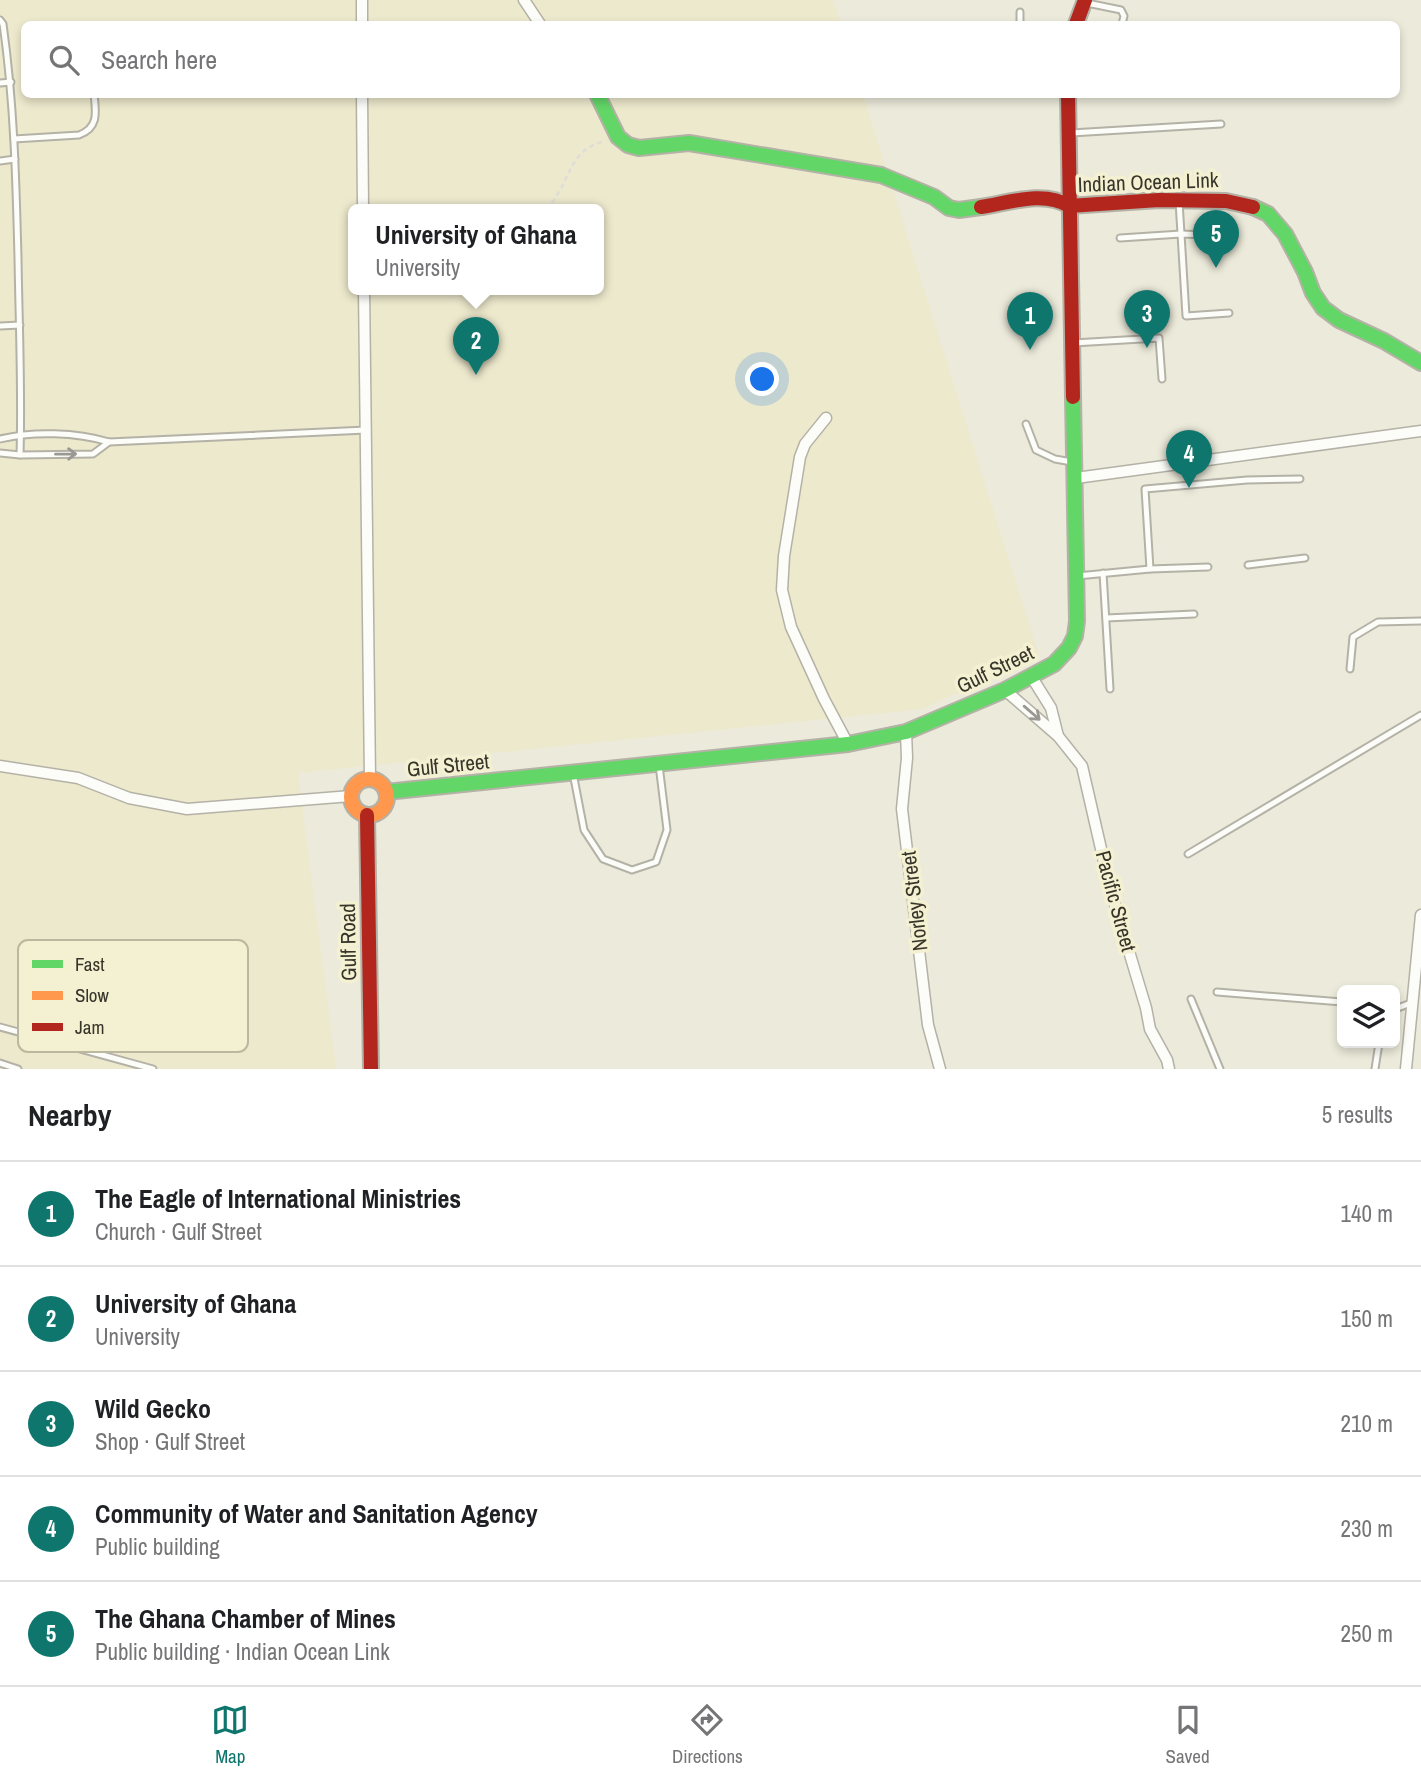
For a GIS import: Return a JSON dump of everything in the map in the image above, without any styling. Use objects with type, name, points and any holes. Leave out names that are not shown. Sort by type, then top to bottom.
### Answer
[{"type":"street","points":[[362,0],[362,21]]},
{"type":"street","points":[[524,0],[538,21]]},
{"type":"street","points":[[1077,21],[1085,1]]},
{"type":"street","points":[[362,98],[363,204]]},
{"type":"street","points":[[599,98],[618,137]]},
{"type":"street","name":"Gulf Street","points":[[386,792],[848,744],[906,733],[1005,690],[1054,664],[1069,648],[1077,621],[1068,98]]},
{"type":"street","name":"Indian Ocean Link","points":[[618,137],[628,145],[639,148],[689,143],[881,174],[934,197],[949,208],[959,210],[1048,197],[1069,206],[1180,200],[1226,201],[1248,205],[1268,214],[1285,234],[1323,308],[1339,320],[1384,341],[1421,363]]},
{"type":"street","points":[[364,295],[370,779]]},
{"type":"street","points":[[826,418],[805,444],[800,457],[784,556],[782,590],[792,627],[824,699],[848,744]]},
{"type":"street","points":[[1076,478],[1421,431]]},
{"type":"street","name":"Pacific Street","points":[[1031,676],[1051,708],[1058,736]]},
{"type":"street","name":"Pacific Street","points":[[1005,690],[1058,736],[1082,766],[1110,888],[1150,1029],[1170,1069]]},
{"type":"street","name":"Norley Street","points":[[906,733],[907,758],[902,809],[928,1025],[940,1069]]},
{"type":"street","points":[[0,766],[78,779],[129,798],[187,809],[351,796]]},
{"type":"street","points":[[370,779],[380,783],[386,792],[382,808],[367,815],[354,806],[351,796],[352,790],[359,782],[370,779]]},
{"type":"street","name":"Gulf Road","points":[[367,815],[370,1069]]},
{"type":"street","points":[[1406,1069],[1421,915]]},
{"type":"lane","points":[[1085,1],[1121,10],[1123,21]]},
{"type":"lane","points":[[1020,12],[1020,21]]},
{"type":"lane","points":[[0,20],[3,24],[11,82],[15,159],[20,455]]},
{"type":"lane","points":[[0,83],[11,82]]},
{"type":"lane","points":[[14,139],[79,135],[88,132],[96,115],[94,98]]},
{"type":"lane","points":[[1068,133],[1221,124]]},
{"type":"lane","points":[[0,160],[15,159]]},
{"type":"lane","points":[[1180,200],[1186,316],[1229,313]]},
{"type":"lane","points":[[1121,238],[1181,234],[1234,236]]},
{"type":"lane","points":[[0,326],[19,325]]},
{"type":"lane","points":[[1073,342],[1159,338],[1163,379]]},
{"type":"lane","points":[[1026,424],[1036,450],[1055,459],[1075,462]]},
{"type":"lane","points":[[0,439],[20,434],[91,436],[109,442],[366,430]]},
{"type":"lane","points":[[0,453],[93,454],[109,442]]},
{"type":"lane","points":[[1150,569],[1145,489],[1247,480],[1300,479]]},
{"type":"lane","points":[[1248,565],[1305,558]]},
{"type":"lane","points":[[1077,576],[1208,567]]},
{"type":"lane","points":[[1103,573],[1110,689]]},
{"type":"lane","points":[[1106,618],[1194,614]]},
{"type":"lane","points":[[1350,669],[1353,637],[1378,622],[1421,621]]},
{"type":"lane","points":[[1188,854],[1421,715]]},
{"type":"lane","points":[[573,773],[584,830],[603,859],[632,870],[656,862],[667,830],[659,764]]},
{"type":"lane","points":[[1217,992],[1337,1002]]},
{"type":"lane","points":[[1191,999],[1220,1069]]},
{"type":"lane","points":[[1400,1007],[1411,1003]]},
{"type":"lane","points":[[0,1027],[18,1032]]},
{"type":"lane","points":[[1375,1069],[1378,1048]]},
{"type":"lane","points":[[91,1052],[153,1069]]},
{"type":"lane","points":[[0,1063],[18,1069]]},
{"type":"path","points":[[551,204],[584,148],[618,137]]},
{"type":"shaded area","points":[[0,0],[833,0],[840,21],[21,21],[21,98],[864,98],[1039,656],[922,709],[298,773],[336,1069],[0,1069]]},
{"type":"traffic: fast","points":[[599,98],[618,137],[628,145],[639,148],[689,143],[881,175],[934,197],[949,208],[959,210],[981,207]]},
{"type":"traffic: fast","points":[[1253,207],[1268,214],[1285,234],[1323,308],[1339,320],[1384,341],[1421,363]]},
{"type":"traffic: fast","points":[[386,792],[848,744],[906,732],[1005,690],[1054,664],[1069,648],[1075,636],[1077,621],[1073,397]]},
{"type":"traffic: slow","points":[[369,779],[382,784],[387,797],[382,810],[369,815],[356,810],[351,797],[356,784],[369,779]]},
{"type":"traffic: jam","points":[[1077,21],[1085,0]]},
{"type":"traffic: jam","points":[[1068,98],[1073,397]]},
{"type":"traffic: jam","points":[[981,207],[1037,198],[1059,201],[1069,206],[1159,200],[1226,201],[1253,207]]},
{"type":"traffic: jam","points":[[367,815],[371,1069]]},
{"type":"place","name":"The Ghana Chamber of Mines","points":[[1216,268]]},
{"type":"place","name":"Wild Gecko","points":[[1147,348]]},
{"type":"place","name":"The Eagle of International Ministries","points":[[1030,350]]},
{"type":"place","name":"University of Ghana","points":[[476,375]]},
{"type":"place","name":"Community of Water and Sanitation Agency","points":[[1189,488]]}]
